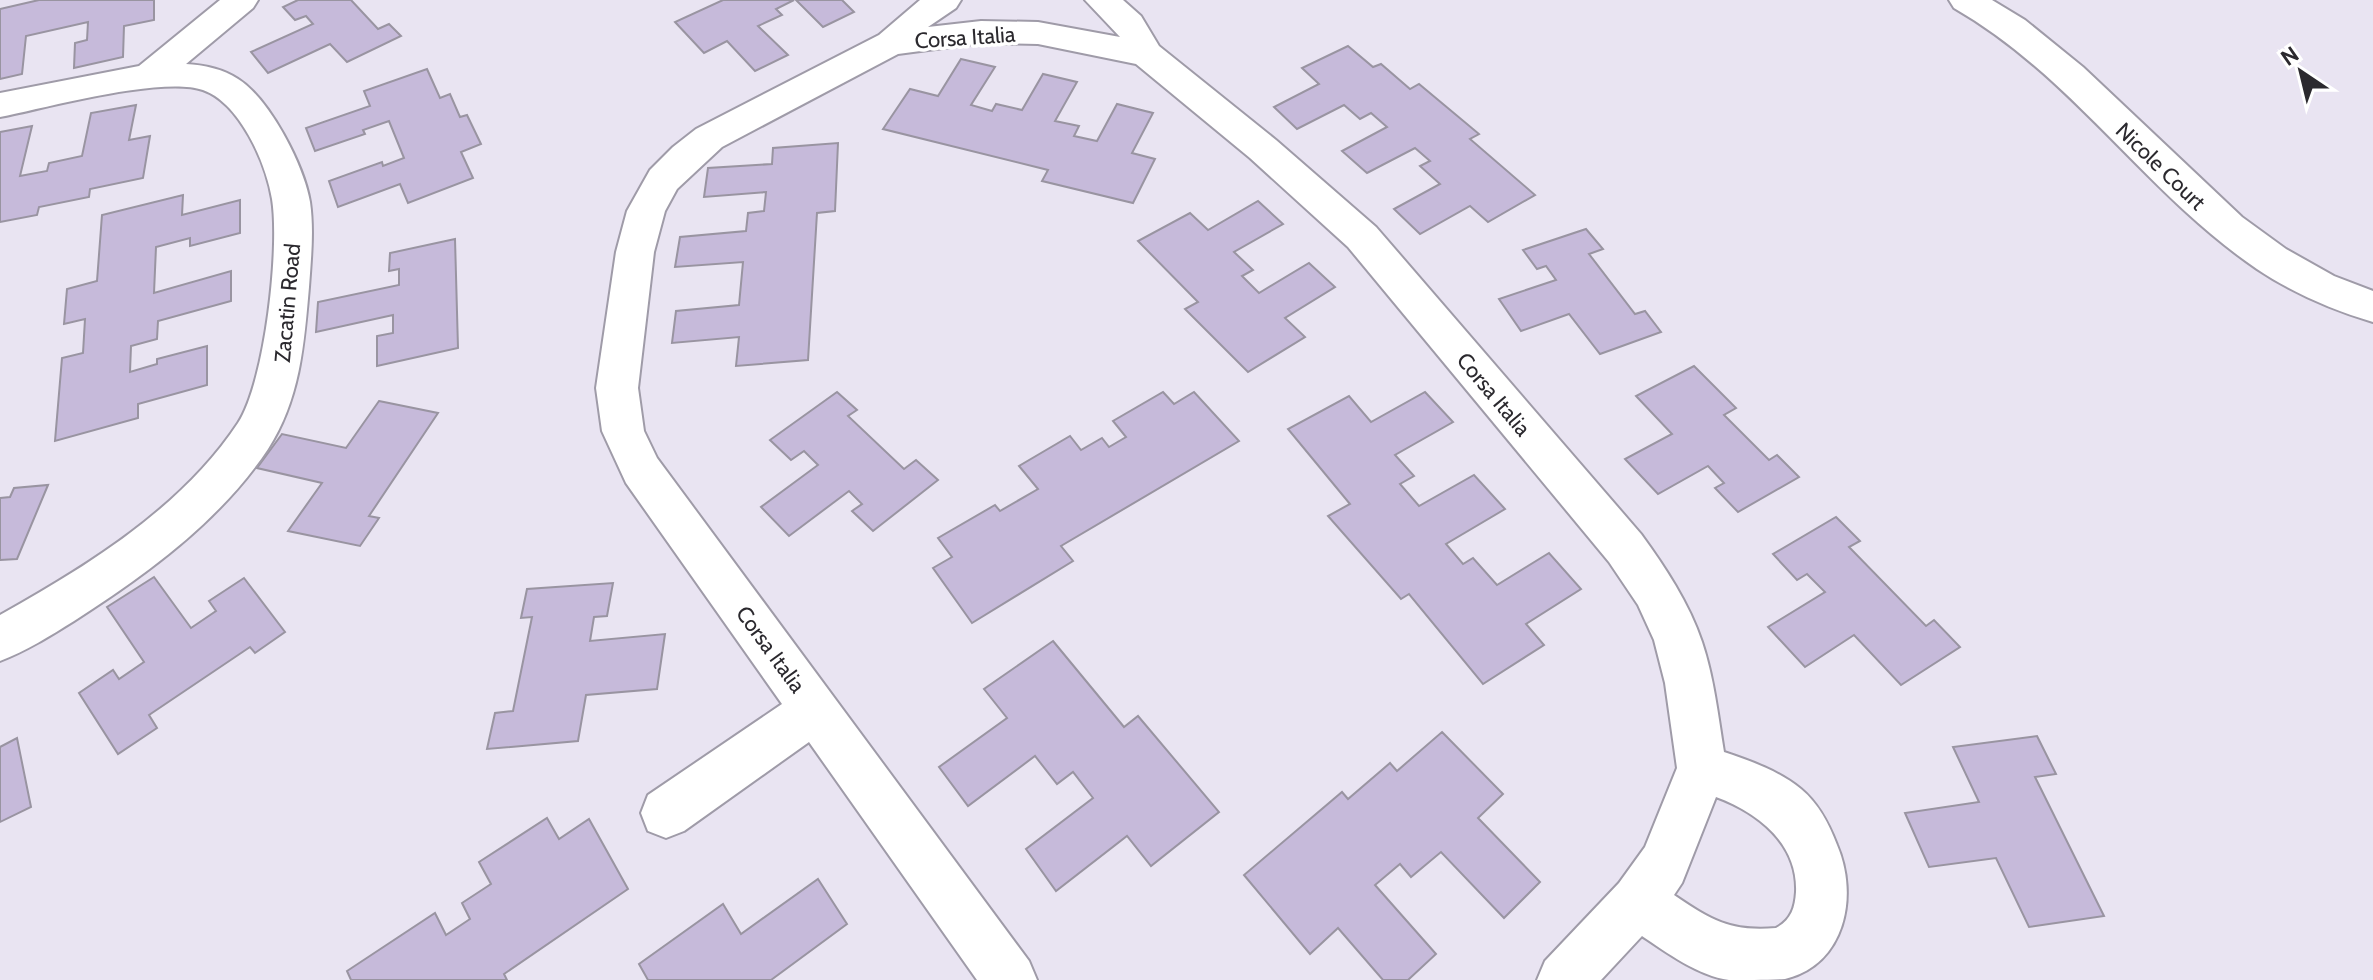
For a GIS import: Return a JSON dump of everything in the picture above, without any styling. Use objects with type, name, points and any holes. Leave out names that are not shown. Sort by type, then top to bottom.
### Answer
[{"type":"street","points":[[149,77],[241,0]]},
{"type":"street","points":[[891,43],[920,15],[944,0]]},
{"type":"street","points":[[1102,0],[1129,24],[1147,54]]},
{"type":"street","name":"Nicole Court","points":[[1966,0],[2037,47],[2203,207],[2246,243],[2334,296],[2373,307]]},
{"type":"street","name":"Corsa Italia","points":[[1010,980],[641,470],[623,431],[617,388],[635,252],[646,211],[663,180],[709,138],[891,43],[981,32],[1020,32],[1088,40],[1147,54],[1251,138],[1362,237],[1625,548],[1655,591],[1678,640],[1689,683],[1702,768]]},
{"type":"street","name":"Zacatin Road","points":[[0,105],[149,77],[199,77],[224,85],[249,108],[283,168],[293,195],[293,239],[280,374],[259,424],[231,466],[179,516],[82,592],[0,640]]},
{"type":"street","points":[[666,813],[815,710]]},
{"type":"street","points":[[1564,980],[1638,902],[1664,865],[1702,768],[1762,790],[1793,816],[1815,848],[1823,874],[1822,908],[1808,938],[1780,954],[1751,957],[1708,947],[1638,902]]},
{"type":"building","points":[[39,0],[154,0],[154,20],[124,26],[123,57],[74,68],[75,43],[87,40],[88,22],[26,36],[22,74],[0,79],[0,9]]},
{"type":"building","points":[[298,0],[351,0],[378,29],[389,24],[401,36],[347,62],[330,44],[268,73],[251,52],[313,24],[306,16],[295,20],[283,7]]},
{"type":"building","points":[[723,0],[794,0],[776,9],[782,15],[758,26],[788,55],[755,71],[727,41],[704,53],[675,22]]},
{"type":"building","points":[[796,0],[842,0],[854,12],[823,27]]},
{"type":"building","points":[[1348,46],[1373,67],[1381,64],[1410,89],[1419,84],[1479,134],[1470,139],[1535,195],[1488,222],[1470,206],[1420,234],[1394,209],[1440,184],[1420,166],[1430,161],[1415,148],[1367,173],[1342,151],[1387,127],[1371,113],[1360,119],[1344,105],[1297,129],[1274,107],[1319,84],[1302,68]]},
{"type":"building","points":[[961,59],[995,67],[971,105],[992,111],[996,104],[1022,110],[1043,74],[1077,82],[1055,121],[1079,126],[1074,136],[1097,141],[1117,104],[1153,113],[1132,153],[1155,159],[1133,203],[1042,181],[1048,170],[883,129],[910,89],[938,96]]},
{"type":"building","points":[[427,69],[440,98],[450,94],[460,117],[467,115],[481,144],[461,152],[473,178],[408,203],[400,184],[338,207],[329,181],[382,162],[383,166],[404,158],[389,121],[363,130],[365,134],[315,151],[306,128],[370,106],[364,91]]},
{"type":"building","points":[[136,105],[129,140],[150,136],[143,178],[90,189],[89,197],[39,207],[37,215],[0,222],[0,132],[32,126],[20,176],[47,171],[49,163],[82,156],[91,113]]},
{"type":"building","points":[[838,143],[835,211],[817,213],[808,360],[736,366],[739,337],[672,343],[676,311],[739,305],[743,262],[675,267],[680,237],[746,231],[748,213],[764,211],[766,192],[704,197],[708,168],[772,164],[773,148]]},
{"type":"building","points":[[183,195],[182,215],[240,200],[240,233],[190,246],[190,238],[156,247],[154,293],[231,271],[231,301],[158,321],[157,339],[131,346],[130,372],[157,364],[157,359],[207,346],[207,385],[138,404],[138,418],[55,441],[62,358],[83,353],[85,319],[64,324],[67,289],[97,281],[102,215]]},
{"type":"building","points":[[1258,201],[1283,224],[1234,252],[1253,270],[1242,276],[1259,293],[1309,263],[1335,287],[1285,318],[1305,337],[1248,372],[1185,309],[1198,302],[1138,241],[1190,213],[1208,230]]},
{"type":"building","points":[[1586,229],[1603,249],[1589,254],[1635,314],[1645,311],[1661,332],[1600,354],[1569,314],[1521,331],[1499,299],[1556,280],[1546,266],[1537,269],[1523,250]]},
{"type":"building","points":[[455,239],[458,348],[377,366],[377,336],[393,333],[393,315],[316,332],[318,302],[399,285],[399,269],[389,271],[390,253]]},
{"type":"building","points":[[1694,366],[1736,408],[1724,415],[1769,460],[1777,455],[1799,477],[1738,512],[1715,488],[1724,483],[1708,466],[1658,494],[1625,459],[1672,434],[1636,396]]},
{"type":"building","points":[[837,392],[857,410],[848,416],[904,469],[916,460],[938,480],[873,531],[852,511],[862,504],[849,491],[789,536],[761,507],[818,465],[804,451],[791,460],[770,440]]},
{"type":"building","points":[[1163,392],[1174,404],[1194,392],[1239,441],[1061,546],[1073,561],[972,623],[933,568],[952,557],[938,538],[995,505],[1000,511],[1038,489],[1019,466],[1070,436],[1081,450],[1102,438],[1109,447],[1126,437],[1113,421]]},
{"type":"building","points":[[1425,392],[1453,422],[1395,455],[1414,476],[1400,484],[1419,506],[1474,475],[1505,509],[1446,544],[1463,564],[1473,558],[1497,585],[1549,553],[1581,589],[1526,624],[1544,645],[1483,684],[1409,594],[1401,599],[1328,516],[1350,504],[1288,429],[1349,396],[1371,422]]},
{"type":"building","points":[[379,401],[438,413],[369,516],[379,518],[360,546],[288,531],[322,483],[257,468],[282,434],[346,448]]},
{"type":"building","points":[[48,485],[17,559],[0,560],[0,498],[10,497],[14,488]]},
{"type":"building","points":[[1836,517],[1860,541],[1849,547],[1926,626],[1934,620],[1960,647],[1901,685],[1854,635],[1805,667],[1768,627],[1825,592],[1807,574],[1797,580],[1773,554]]},
{"type":"building","points":[[154,577],[191,628],[216,611],[209,601],[244,578],[285,632],[255,653],[250,647],[149,715],[157,728],[118,754],[79,693],[113,670],[119,679],[144,662],[107,607]]},
{"type":"building","points":[[613,583],[607,616],[594,617],[590,641],[665,634],[657,689],[586,695],[578,741],[487,749],[495,713],[513,711],[532,617],[521,618],[527,589]]},
{"type":"building","points":[[1053,641],[1124,727],[1138,716],[1219,812],[1151,866],[1127,836],[1056,891],[1026,849],[1093,798],[1073,772],[1057,784],[1035,756],[968,806],[939,767],[1007,718],[984,689]]},
{"type":"building","points":[[1442,732],[1503,794],[1478,818],[1540,882],[1504,918],[1441,852],[1411,877],[1400,864],[1375,885],[1436,954],[1408,980],[1383,980],[1338,928],[1310,954],[1244,875],[1342,792],[1348,799],[1390,763],[1397,771]]},
{"type":"building","points":[[2037,736],[2056,774],[2035,777],[2104,916],[2029,927],[1996,858],[1929,867],[1905,813],[1979,802],[1953,747]]},
{"type":"building","points":[[17,738],[31,807],[0,822],[0,747]]},
{"type":"building","points":[[547,818],[559,839],[589,819],[628,889],[504,974],[507,980],[351,980],[347,971],[435,913],[446,935],[470,919],[462,903],[491,884],[479,862]]},
{"type":"building","points":[[818,879],[847,924],[771,980],[648,980],[639,964],[723,904],[741,934]]}]
